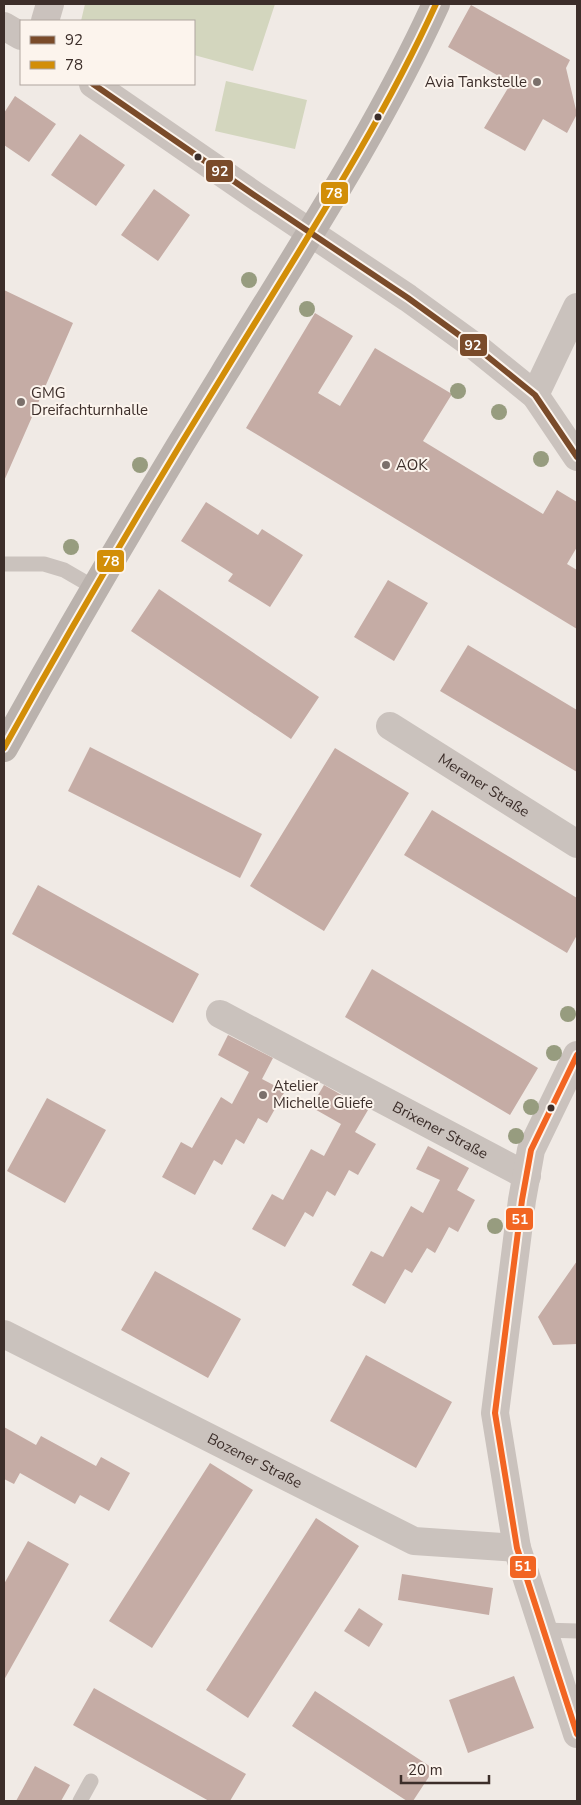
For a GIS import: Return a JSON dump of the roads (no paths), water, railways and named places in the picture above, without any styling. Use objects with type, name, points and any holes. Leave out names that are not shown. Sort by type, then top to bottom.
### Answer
[{"type":"main road","points":[[4,748],[95,588],[380,114],[422,35],[436,4]]},
{"type":"street","points":[[45,20],[50,4]]},
{"type":"street","points":[[4,26],[20,35]]},
{"type":"street","points":[[94,85],[408,298],[477,348],[535,395],[577,457]]},
{"type":"street","points":[[535,395],[577,308]]},
{"type":"street","name":"Meraner Straße","points":[[390,726],[577,844]]},
{"type":"street","name":"Brixener Straße","points":[[220,1014],[527,1176]]},
{"type":"street","points":[[577,1055],[531,1150],[522,1200],[495,1413],[517,1548],[577,1734]]},
{"type":"street","name":"Bozener Straße","points":[[4,1334],[414,1541],[517,1548]]},
{"type":"lane","points":[[4,564],[44,564],[64,570],[95,588]]},
{"type":"lane","points":[[543,1630],[577,1631]]},
{"type":"lane","points":[[80,1801],[91,1782]]},
{"type":"place","name":"Avia Tankstelle","points":[[537,82]]},
{"type":"place","name":"GMG Dreifachturnhalle","points":[[21,402]]},
{"type":"place","name":"AOK","points":[[386,465]]},
{"type":"place","name":"Atelier Michelle Gliefe","points":[[263,1095]]}]
